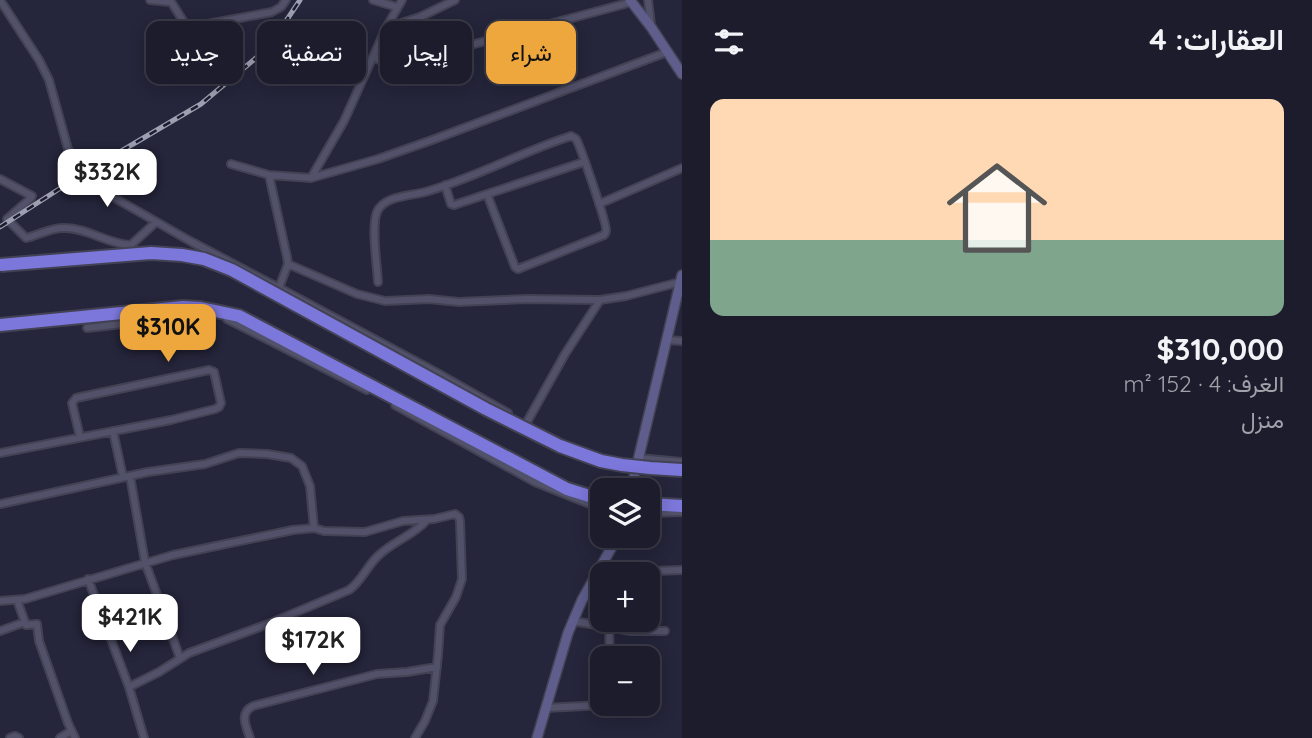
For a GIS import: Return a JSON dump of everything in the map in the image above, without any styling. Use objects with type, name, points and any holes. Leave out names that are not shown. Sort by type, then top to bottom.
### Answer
[{"type":"highway","points":[[0,265],[151,253],[204,259],[232,270],[486,409],[560,446],[601,461],[682,470]]},
{"type":"highway","points":[[0,325],[183,307],[239,316],[566,489],[590,496]]},
{"type":"highway","points":[[660,505],[682,506]]},
{"type":"main road","points":[[631,1],[682,75]]},
{"type":"main road","points":[[634,478],[681,279]]},
{"type":"main road","points":[[537,738],[560,656],[590,586]]},
{"type":"street","points":[[1,0],[49,80],[68,149],[84,173],[113,198],[568,443],[590,452],[637,464],[682,462]]},
{"type":"street","points":[[150,0],[170,1],[185,24],[194,27],[272,12],[286,0]]},
{"type":"street","points":[[373,0],[397,7]]},
{"type":"street","points":[[390,21],[402,0]]},
{"type":"street","points":[[408,21],[455,0]]},
{"type":"street","points":[[648,0],[651,27]]},
{"type":"street","points":[[374,57],[397,67],[631,1]]},
{"type":"street","points":[[311,178],[338,132],[380,42]]},
{"type":"street","points":[[231,164],[269,175],[311,178],[432,140],[667,52]]},
{"type":"street","points":[[378,282],[375,224],[381,205],[445,185],[571,136],[576,139],[600,204],[606,230],[604,235],[518,269],[487,194]]},
{"type":"street","points":[[445,185],[451,204],[454,205],[584,162]]},
{"type":"street","points":[[600,204],[682,168]]},
{"type":"street","points":[[269,175],[288,257],[279,288]]},
{"type":"street","points":[[0,178],[32,195],[8,219],[0,223]]},
{"type":"street","points":[[8,219],[26,238],[58,228],[74,228],[127,245],[134,243],[156,222]]},
{"type":"street","points":[[288,264],[357,294],[385,301],[600,300],[635,294],[681,279]]},
{"type":"street","points":[[527,422],[565,354],[600,300]]},
{"type":"street","points":[[86,328],[204,314],[226,318],[396,405],[535,482],[590,504]]},
{"type":"street","points":[[667,340],[682,341]]},
{"type":"street","points":[[0,453],[171,420],[219,407],[221,403],[214,372],[209,370],[76,398],[72,403],[80,437]]},
{"type":"street","points":[[113,431],[127,476],[145,562],[180,658]]},
{"type":"street","points":[[0,504],[127,476],[205,464],[239,453],[267,454],[291,458],[302,466],[309,481],[314,528]]},
{"type":"street","points":[[660,513],[682,512]]},
{"type":"street","points":[[0,601],[17,600],[173,555],[314,528],[324,531],[365,532],[403,521],[457,515],[462,540],[462,579],[456,597],[440,625],[430,710],[415,738]]},
{"type":"street","points":[[129,687],[198,649],[268,624],[348,590],[381,553],[417,530],[428,519]]},
{"type":"street","points":[[660,571],[682,570]]},
{"type":"street","points":[[88,579],[129,687],[145,738]]},
{"type":"street","points":[[17,600],[24,622],[27,625],[37,624],[39,641],[75,738]]},
{"type":"street","points":[[573,621],[590,624]]},
{"type":"street","points":[[0,631],[24,622]]},
{"type":"street","points":[[660,631],[665,631]]},
{"type":"street","points":[[250,738],[244,717],[247,710],[253,706],[377,674],[437,667]]},
{"type":"street","points":[[546,708],[590,705]]},
{"type":"street","points":[[60,738],[71,731]]},
{"type":"street","points":[[10,738],[19,738]]},
{"type":"railway","points":[[0,227],[84,173],[201,104],[256,58],[276,36],[300,0]]}]
